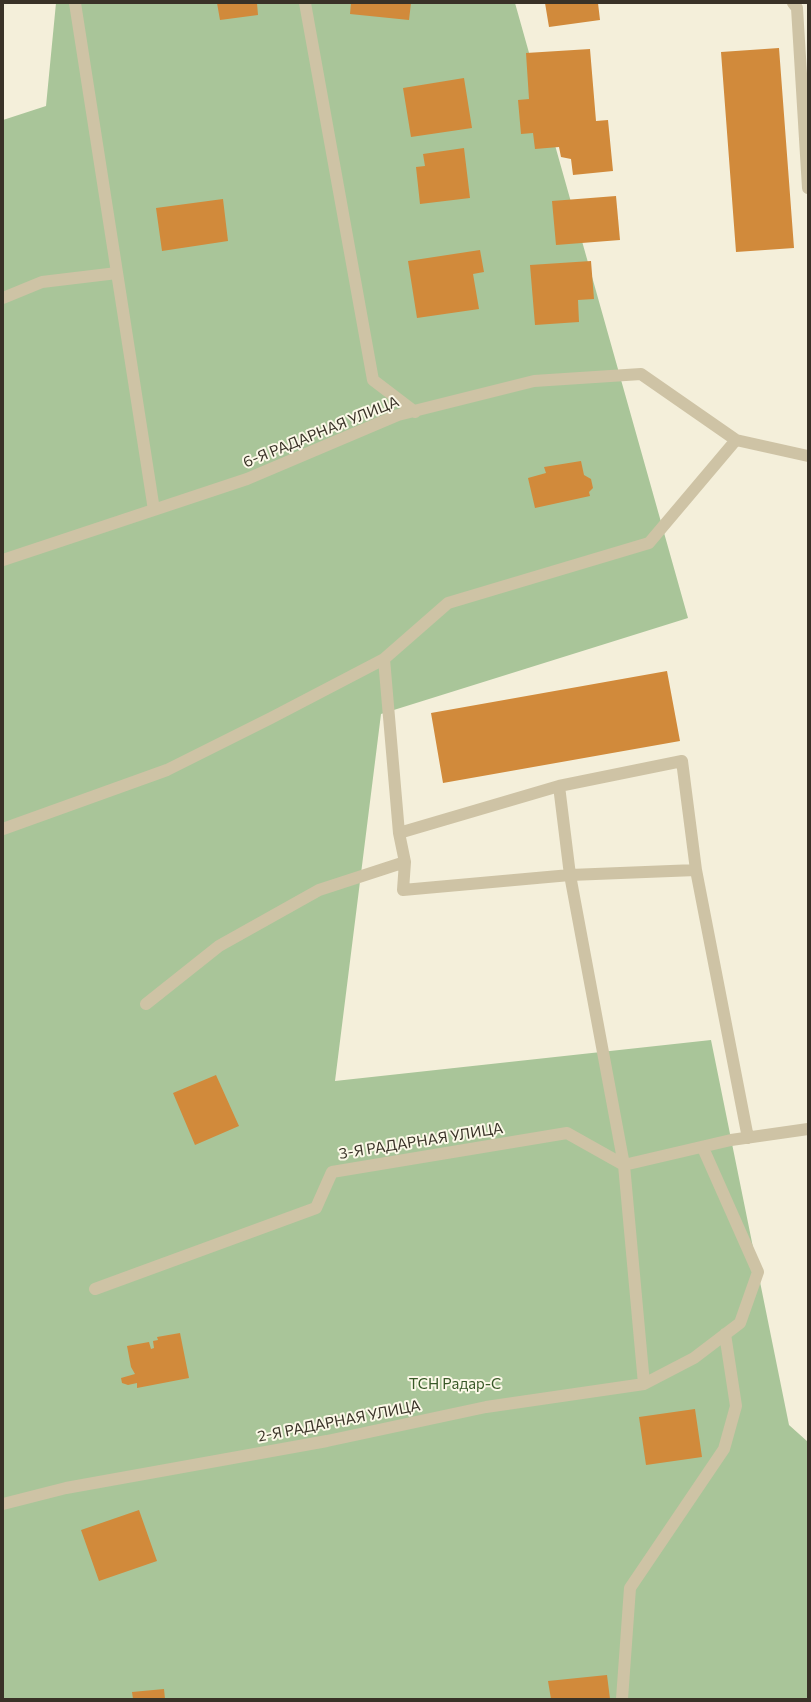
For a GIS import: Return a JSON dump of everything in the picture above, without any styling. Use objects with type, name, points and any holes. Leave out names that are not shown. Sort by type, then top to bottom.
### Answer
[{"type":"street","points":[[75,3],[154,510]]},
{"type":"street","points":[[305,3],[373,380],[415,412]]},
{"type":"street","points":[[793,3],[797,8],[808,188]]},
{"type":"street","points":[[3,298],[42,282],[117,273]]},
{"type":"street","name":"6-Я РАДАРНАЯ УЛИЦА","points":[[3,560],[247,479],[398,415],[415,412],[534,381],[641,374],[736,440]]},
{"type":"street","points":[[3,829],[166,770],[384,659],[448,603],[648,543],[736,440],[808,456]]},
{"type":"street","points":[[384,659],[398,833],[405,862],[403,890],[570,875],[696,870]]},
{"type":"street","points":[[398,833],[559,786],[682,761],[696,870],[748,1138]]},
{"type":"street","points":[[559,786],[570,875],[624,1165],[644,1384]]},
{"type":"street","points":[[146,1004],[219,946],[320,890],[405,862]]},
{"type":"street","points":[[624,1165],[703,1148],[731,1140],[808,1129]]},
{"type":"street","name":"3-Я РАДАРНАЯ УЛИЦА","points":[[95,1288],[316,1208],[332,1172],[567,1133],[624,1165]]},
{"type":"street","name":"2-Я РАДАРНАЯ УЛИЦА","points":[[3,1504],[66,1488],[328,1441],[486,1407],[644,1384],[694,1358],[740,1323],[758,1272],[703,1148]]},
{"type":"street","points":[[622,1699],[630,1588],[724,1449],[736,1406],[725,1334]]},
{"type":"green space","name":"ТСН Радар-С","points":[[56,3],[515,3],[688,618],[381,714],[335,1081],[711,1040],[789,1425],[808,1442],[808,1699],[3,1699],[3,120],[46,106]]},
{"type":"building","points":[[217,3],[257,3],[258,15],[220,20]]},
{"type":"building","points":[[351,3],[411,3],[409,20],[350,14]]},
{"type":"building","points":[[545,3],[598,3],[600,20],[549,27]]},
{"type":"building","points":[[779,48],[794,248],[736,252],[721,52]]},
{"type":"building","points":[[590,49],[596,121],[608,120],[613,171],[573,175],[571,159],[561,157],[559,147],[535,149],[533,133],[521,134],[518,100],[529,99],[526,53]]},
{"type":"building","points":[[464,78],[472,128],[411,137],[403,88]]},
{"type":"building","points":[[464,148],[470,198],[420,204],[416,167],[425,166],[423,154]]},
{"type":"building","points":[[616,196],[620,240],[556,245],[552,201]]},
{"type":"building","points":[[223,199],[228,241],[162,251],[156,208]]},
{"type":"building","points":[[480,250],[484,272],[473,274],[479,309],[417,318],[408,261]]},
{"type":"building","points":[[591,261],[594,299],[578,300],[579,322],[535,325],[530,265]]},
{"type":"building","points":[[581,461],[584,475],[591,479],[593,488],[589,492],[590,496],[535,508],[528,478],[546,473],[544,467]]},
{"type":"building","points":[[667,671],[680,741],[443,783],[431,713]]},
{"type":"building","points":[[216,1075],[239,1126],[195,1145],[173,1093]]},
{"type":"building","points":[[180,1333],[189,1378],[137,1388],[137,1383],[128,1385],[122,1383],[121,1378],[135,1374],[131,1367],[127,1346],[149,1342],[151,1349],[154,1348],[153,1341],[158,1340],[157,1337]]},
{"type":"building","points":[[695,1409],[702,1457],[646,1465],[639,1417]]},
{"type":"building","points":[[139,1510],[157,1561],[99,1581],[81,1530]]},
{"type":"building","points":[[607,1675],[610,1699],[551,1699],[548,1681]]},
{"type":"building","points":[[164,1689],[165,1699],[133,1699],[132,1692]]}]
